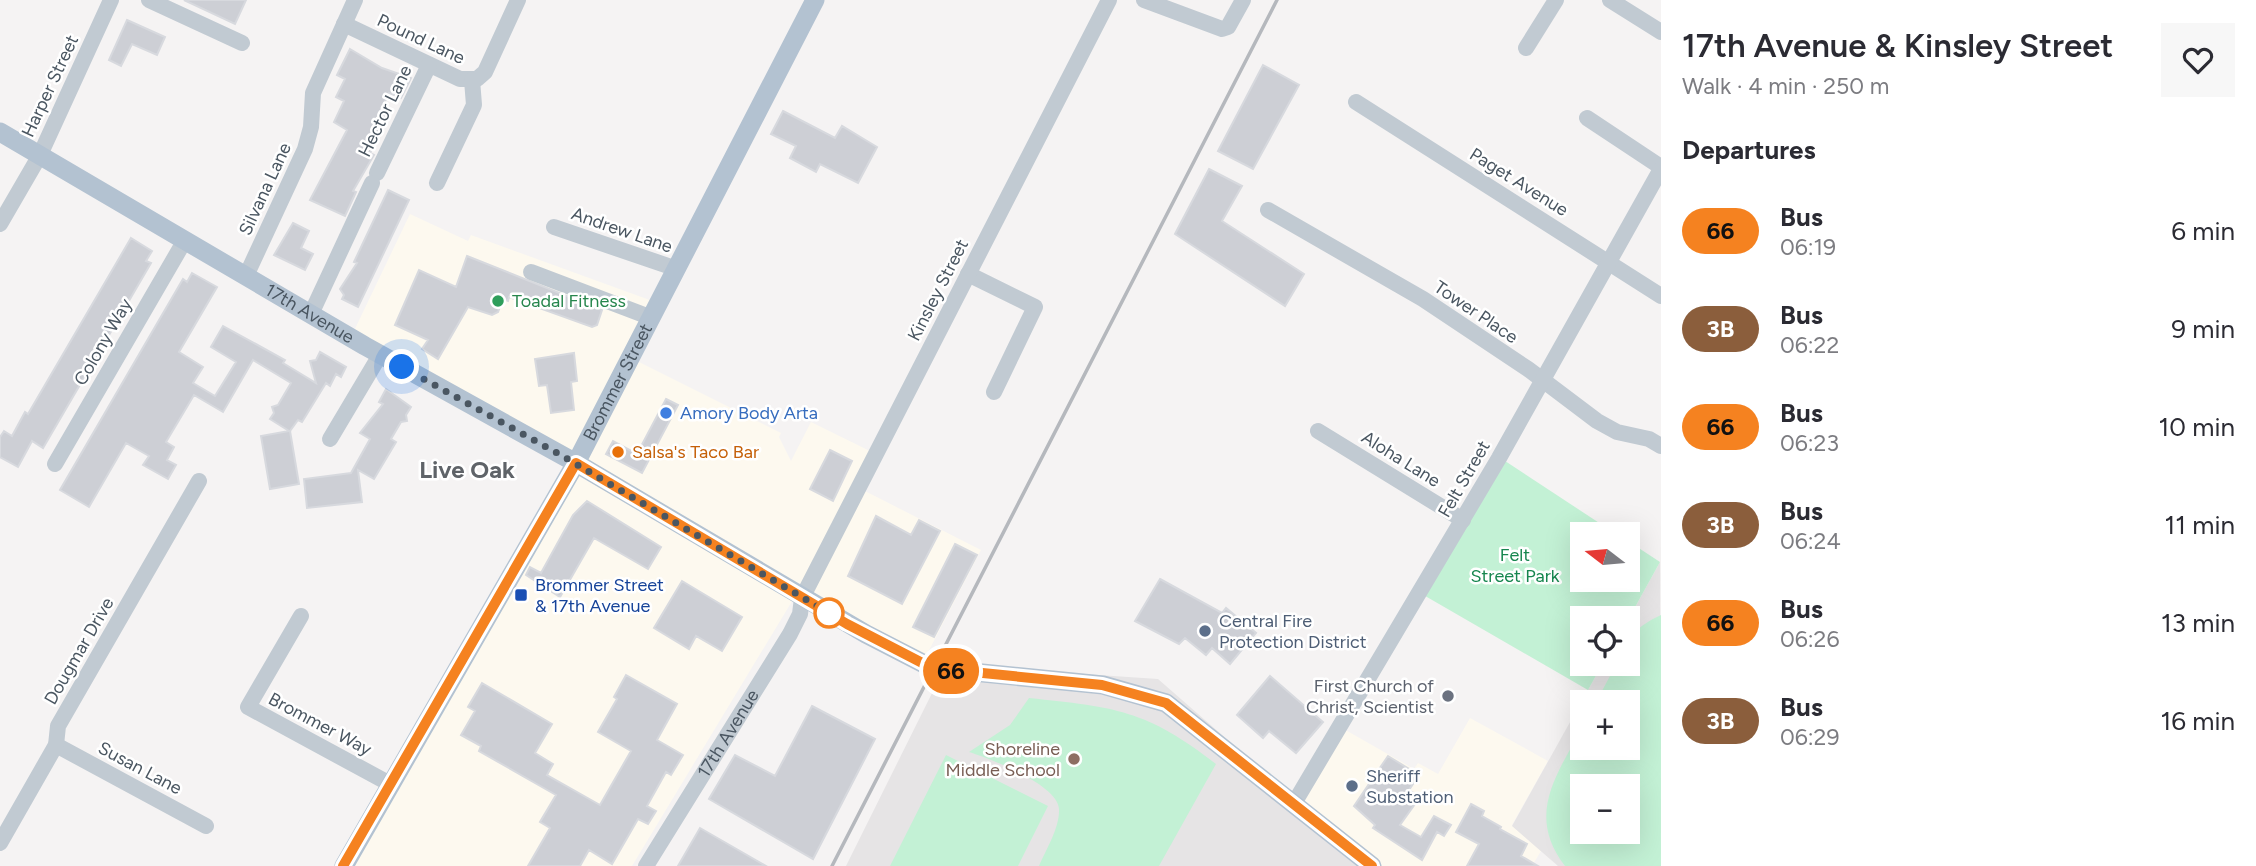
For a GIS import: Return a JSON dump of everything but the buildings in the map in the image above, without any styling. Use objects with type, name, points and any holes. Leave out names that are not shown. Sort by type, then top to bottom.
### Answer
[{"type":"main road","name":"Brommer Street","points":[[344,866],[576,463],[815,0]]},
{"type":"main road","name":"17th Avenue","points":[[0,132],[380,355],[576,463],[803,597],[932,668],[1102,685],[1166,703],[1372,866]]},
{"type":"street","name":"Harper Street","points":[[0,223],[40,155],[111,0]]},
{"type":"street","points":[[149,0],[242,43]]},
{"type":"street","name":"Silvana Lane","points":[[246,276],[305,149],[311,127],[313,93],[355,0]]},
{"type":"street","name":"Pound Lane","points":[[344,24],[460,79],[472,80],[485,72],[518,0]]},
{"type":"street","name":"Kinsley Street","points":[[803,597],[1109,0]]},
{"type":"street","points":[[1144,0],[1222,29],[1228,27],[1243,0]]},
{"type":"street","points":[[1526,48],[1556,0]]},
{"type":"street","points":[[1610,0],[1661,33]]},
{"type":"street","name":"Hector Lane","points":[[311,314],[429,65]]},
{"type":"street","points":[[437,183],[474,106],[472,80]]},
{"type":"street","name":"Paget Avenue","points":[[1356,102],[1661,296]]},
{"type":"street","points":[[1587,118],[1661,168]]},
{"type":"street","name":"Felt Street","points":[[1293,805],[1463,520],[1661,168]]},
{"type":"street","name":"Tower Place","points":[[1268,210],[1423,299],[1607,427],[1661,446]]},
{"type":"street","name":"Andrew Lane","points":[[554,227],[677,269]]},
{"type":"street","name":"Colony Way","points":[[55,464],[185,240]]},
{"type":"street","points":[[531,272],[652,318]]},
{"type":"street","points":[[968,274],[1035,307],[994,392]]},
{"type":"street","points":[[330,439],[380,355]]},
{"type":"street","name":"Aloha Lane","points":[[1318,431],[1463,520]]},
{"type":"street","name":"Dougmar Drive","points":[[0,843],[56,745],[58,726],[199,481]]},
{"type":"street","name":"17th Avenue","points":[[646,866],[790,634],[800,614],[803,597]]},
{"type":"street","name":"Brommer Way","points":[[301,615],[248,707],[392,785]]},
{"type":"street","name":"Susan Lane","points":[[56,745],[206,826]]},
{"type":"shaded area","points":[[410,214],[468,241],[471,235],[658,303],[631,358],[781,433],[779,437],[791,461],[811,422],[880,456],[863,490],[981,550],[925,658],[800,588],[632,866],[343,866],[576,463],[352,335]]},
{"type":"shaded area","points":[[1660,562],[1661,866],[1558,866],[1512,826],[1570,722],[1570,760],[1640,760],[1640,690],[1588,690],[1596,676],[1640,676],[1640,606],[1636,606]]},
{"type":"shaded area","name":"Shoreline Middle School","points":[[946,665],[1158,679],[1364,859],[1360,866],[846,866]]},
{"type":"shaded area","points":[[1470,718],[1548,761],[1512,825],[1541,851],[1532,866],[1372,866],[1299,802],[1342,728],[1414,769],[1418,763],[1438,774]]},
{"type":"green space","name":"Felt Street Park","points":[[1499,457],[1598,522],[1570,522],[1570,592],[1640,592],[1640,549],[1660,562],[1636,606],[1570,606],[1570,676],[1596,676],[1588,690],[1420,593]]},
{"type":"green space","points":[[1661,615],[1661,866],[1565,866],[1553,847],[1546,813],[1555,779],[1570,750],[1570,760],[1640,760],[1640,690],[1602,690],[1610,676],[1640,676],[1640,628]]},
{"type":"green space","points":[[1029,698],[1129,714],[1170,732],[1216,764],[1159,866],[1039,866],[1059,816],[1056,800],[1021,774],[969,752],[1010,725]]},
{"type":"green space","points":[[946,755],[1048,806],[1018,866],[890,866]]},
{"type":"railway","points":[[832,866],[1277,0]]},
{"type":"bus line","name":"66","points":[[343,866],[576,463],[847,624],[932,668],[1102,685],[1166,703],[1279,796],[1372,866]]},
{"type":"place","name":"Toadal Fitness","points":[[498,301]]},
{"type":"place","name":"Amory Body Arta","points":[[666,413]]},
{"type":"place","name":"Salsa's Taco Bar","points":[[618,452]]},
{"type":"place","name":"Brommer Street & 17th Avenue","points":[[521,595]]},
{"type":"place","name":"Central Fire Protection District","points":[[1205,631]]},
{"type":"place","name":"First Church of Christ, Scientist","points":[[1448,696]]},
{"type":"place","name":"Shoreline Middle School","points":[[1074,759]]},
{"type":"place","name":"Sheriff Substation","points":[[1352,786]]},
{"type":"district","name":"Live Oak","points":[[467,469]]},
{"type":"route","points":[[402,367],[559,454],[829,613]]}]
